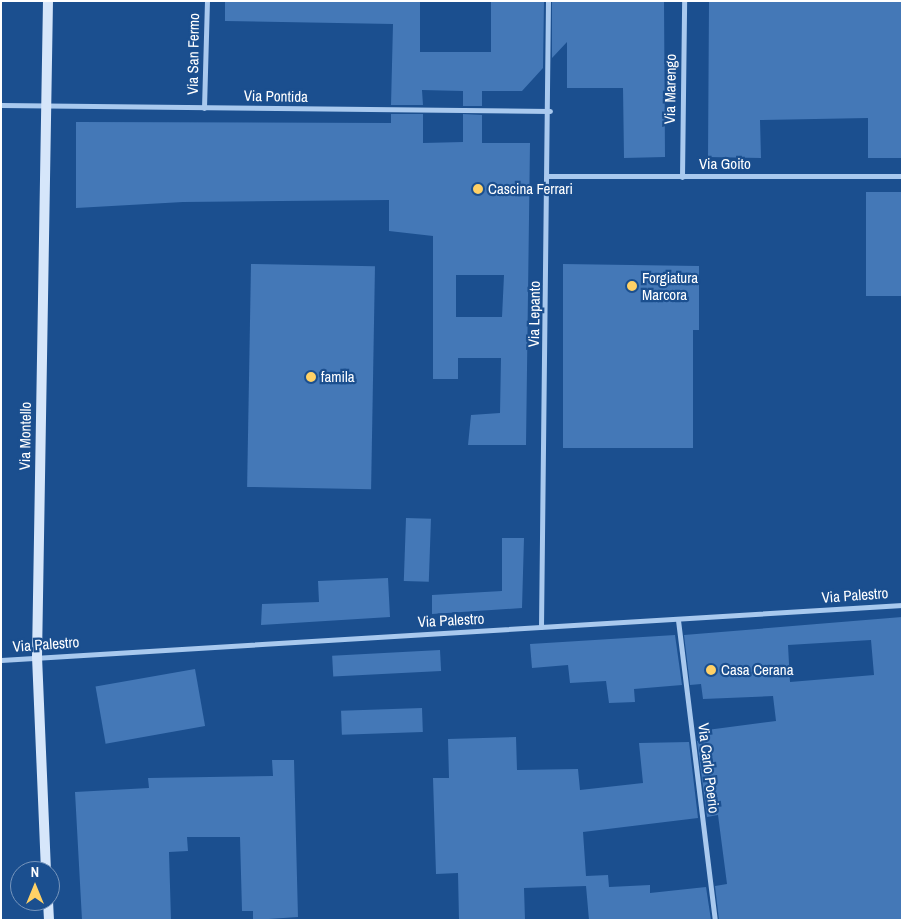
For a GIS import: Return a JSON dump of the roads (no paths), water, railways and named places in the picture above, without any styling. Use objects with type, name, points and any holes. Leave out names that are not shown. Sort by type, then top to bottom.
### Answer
[{"type":"street","name":"Via Montello","points":[[46,861],[37,657],[48,1]]},
{"type":"street","name":"Via San Fermo","points":[[204,108],[207,1]]},
{"type":"street","name":"Via Lepanto","points":[[541,627],[550,111],[548,1]]},
{"type":"street","name":"Via Marengo","points":[[682,177],[684,1]]},
{"type":"street","name":"Via Pontida","points":[[1,105],[550,111]]},
{"type":"street","name":"Via Goito","points":[[549,176],[902,176]]},
{"type":"street","name":"Via Palestro","points":[[1,660],[902,605]]},
{"type":"street","name":"Via Carlo Poerio","points":[[678,620],[715,920]]},
{"type":"place","name":"Cascina Ferrari","points":[[478,189]]},
{"type":"place","name":"Forgiatura Marcora","points":[[632,286]]},
{"type":"place","name":"famila","points":[[311,377]]},
{"type":"place","name":"Casa Cerana","points":[[711,670]]}]
